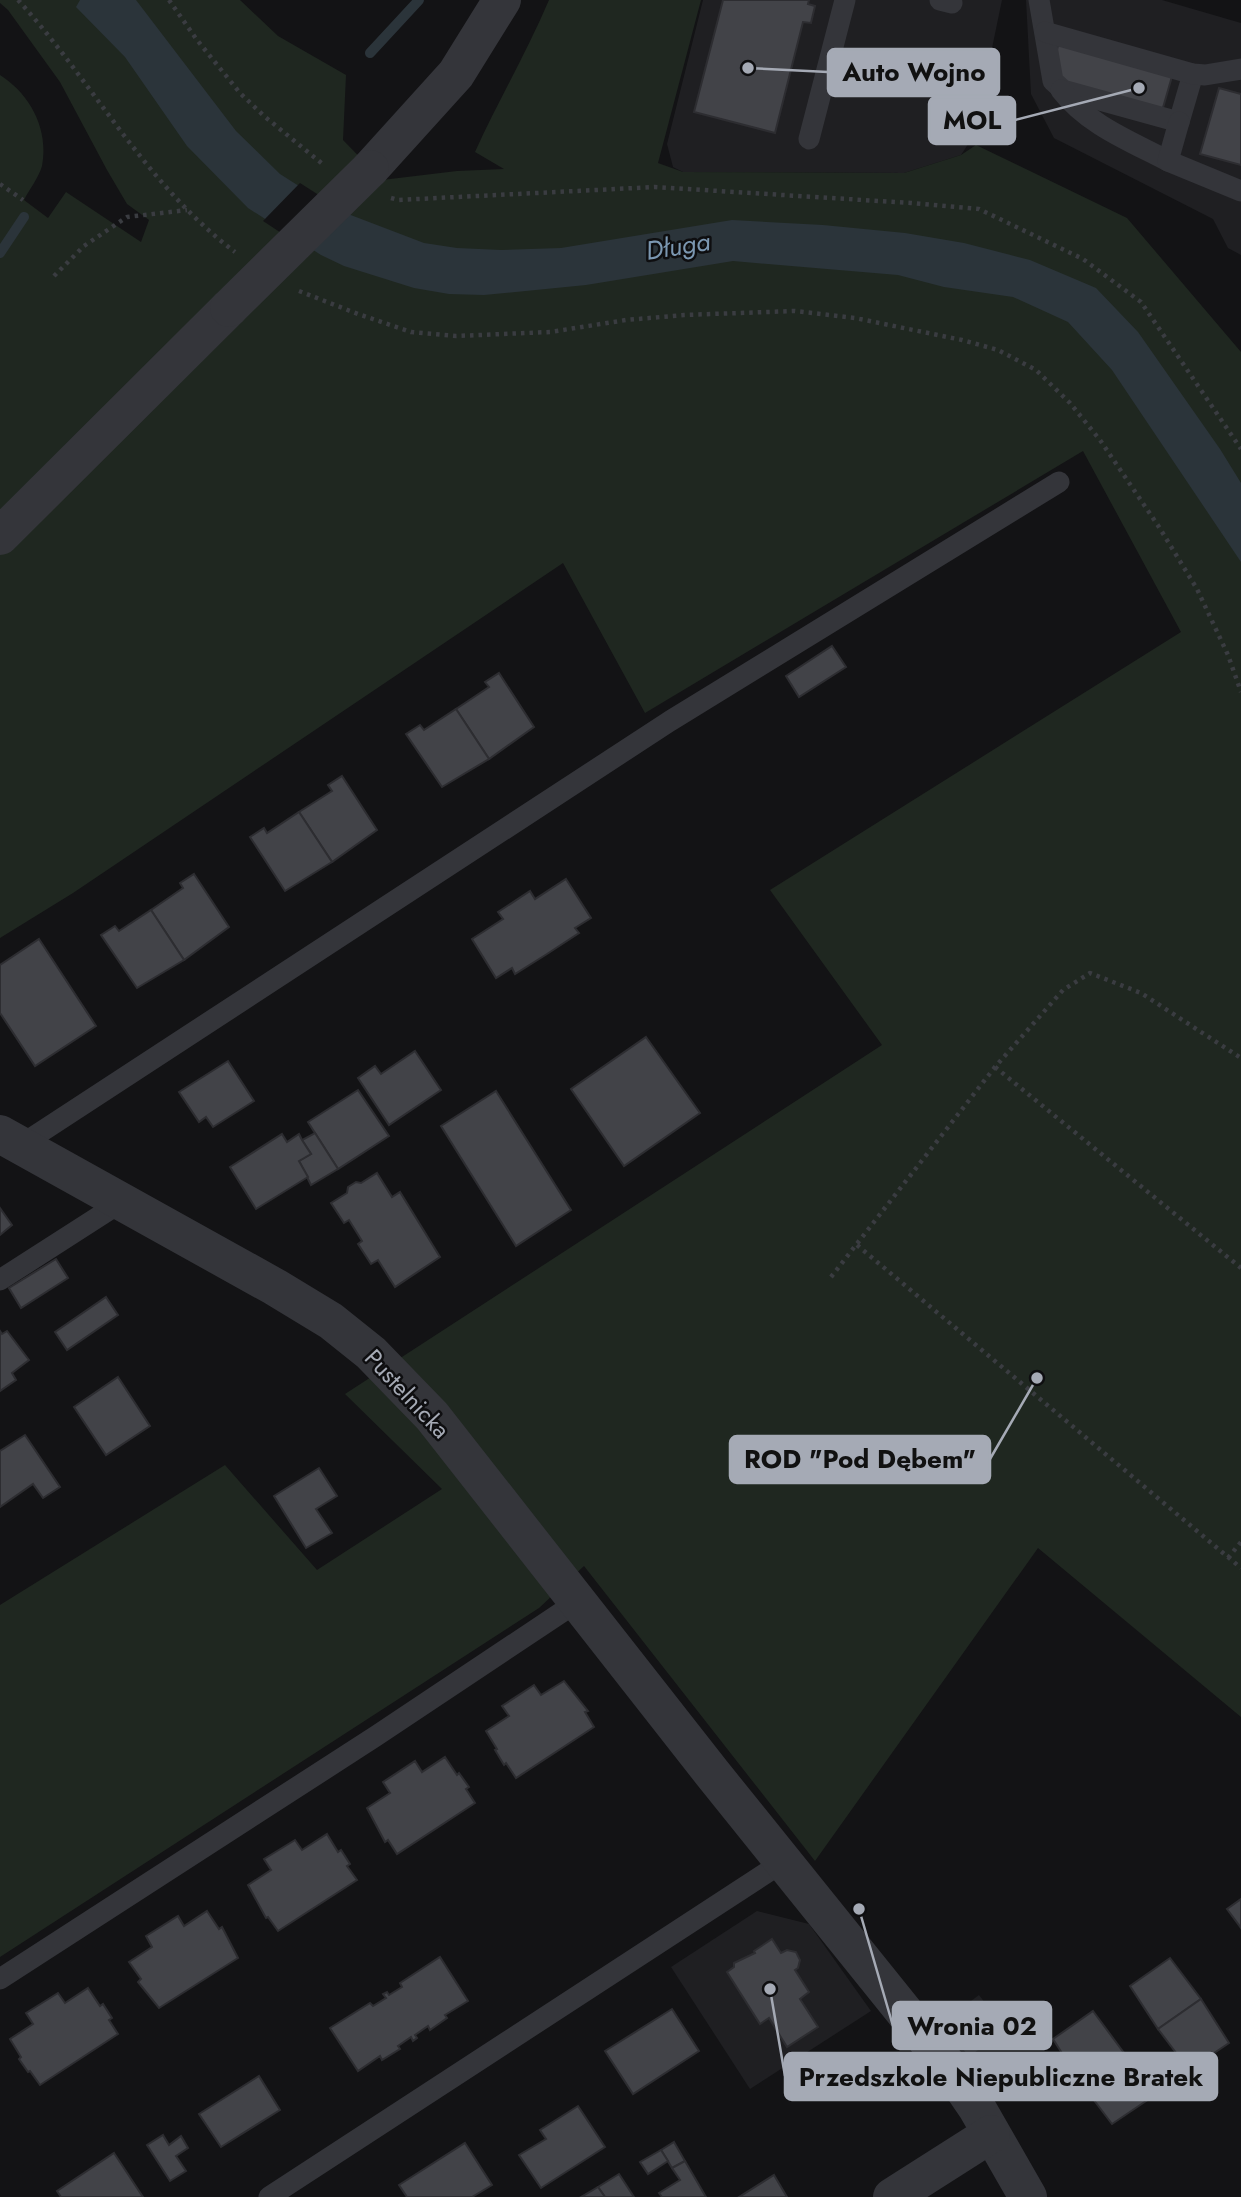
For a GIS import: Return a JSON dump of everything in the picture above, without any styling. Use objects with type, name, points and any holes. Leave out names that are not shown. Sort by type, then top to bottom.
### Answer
[{"type":"street","points":[[0,536],[229,308],[378,183],[456,74],[502,0]]},
{"type":"street","name":"Pustelnicka","points":[[10,1139],[320,1314],[371,1353],[432,1416],[712,1773],[951,2070],[977,2108],[1028,2197]]},
{"type":"street","points":[[892,2197],[991,2134]]},
{"type":"lane","points":[[809,139],[845,0]]},
{"type":"lane","points":[[1040,0],[1053,80],[1084,115],[1168,161],[1241,191]]},
{"type":"lane","points":[[1045,32],[1193,74],[1205,75],[1241,69]]},
{"type":"lane","points":[[1168,161],[1193,74]]},
{"type":"lane","points":[[1057,86],[1063,90],[1179,122]]},
{"type":"lane","points":[[10,1139],[670,721],[1059,482]]},
{"type":"lane","points":[[0,1280],[123,1201]]},
{"type":"lane","points":[[0,1979],[577,1602]]},
{"type":"lane","points":[[269,2197],[783,1862]]},
{"type":"path","points":[[18,0],[43,27],[116,126],[187,210],[216,238],[238,254]]},
{"type":"path","points":[[169,0],[240,93],[329,170]]},
{"type":"path","points":[[378,183],[398,200],[655,187],[979,209],[1083,259],[1141,302],[1241,449]]},
{"type":"path","points":[[0,184],[23,200]]},
{"type":"path","points":[[54,276],[84,246],[127,217],[187,210]]},
{"type":"path","points":[[293,288],[411,332],[456,336],[550,332],[626,320],[684,315],[795,311],[855,318],[998,350],[1036,370],[1070,403],[1100,440],[1159,527],[1196,590],[1228,655],[1241,692]]},
{"type":"path","points":[[831,1277],[995,1067],[1063,990],[1090,973],[1141,993],[1241,1058]]},
{"type":"path","points":[[995,1067],[1241,1268]]},
{"type":"path","points":[[857,1245],[1241,1569]]},
{"type":"path","points":[[1228,1558],[1241,1542]]},
{"type":"shaded area","points":[[0,0],[240,0],[278,36],[346,75],[343,140],[382,180],[457,171],[504,169],[475,152],[549,0],[701,0],[658,163],[683,172],[904,173],[961,155],[976,145],[1127,218],[1241,352],[1241,1717],[1038,1548],[815,1861],[584,1566],[539,1608],[0,1957],[0,1605],[225,1465],[317,1570],[442,1489],[345,1394],[882,1045],[770,890],[1181,632],[1083,451],[645,713],[563,563],[73,893],[0,938],[0,75],[28,102],[40,126],[43,139],[42,166],[24,200],[48,218],[66,192],[141,242],[149,220],[127,204],[60,82]]},
{"type":"shaded area","points":[[703,0],[1002,0],[974,135],[961,155],[904,173],[683,172],[673,167],[667,144]]},
{"type":"shaded area","points":[[1026,0],[1162,0],[1241,23],[1241,255],[1228,248],[1213,219],[1054,138],[1031,94]]},
{"type":"shaded area","points":[[757,1911],[809,1924],[871,2011],[750,2089],[671,1967]]},
{"type":"shaded area","points":[[979,1995],[1005,2029],[969,2057],[943,2022]]},
{"type":"water","name":"Długa","points":[[80,0],[136,0],[236,131],[280,174],[335,209],[424,243],[501,250],[561,248],[732,220],[823,225],[905,233],[964,243],[1030,260],[1096,288],[1138,332],[1241,483],[1241,562],[1112,370],[1068,322],[1013,297],[944,287],[898,275],[733,261],[586,285],[484,295],[449,294],[414,288],[344,266],[321,255],[248,208],[187,146],[125,57],[76,7]]},
{"type":"pier","points":[[300,183],[336,206],[310,252],[263,221]]},
{"type":"building","points":[[723,0],[809,0],[808,4],[815,6],[811,23],[803,22],[775,133],[694,112]]},
{"type":"building","points":[[1059,42],[1173,73],[1160,118],[1047,86]]},
{"type":"building","points":[[1219,88],[1241,94],[1241,165],[1200,154]]},
{"type":"building","points":[[832,646],[846,667],[799,697],[786,676]]},
{"type":"building","points":[[499,673],[534,727],[489,759],[456,709],[489,687],[485,682]]},
{"type":"building","points":[[456,709],[489,759],[442,787],[406,734],[420,725],[424,730]]},
{"type":"building","points":[[342,776],[377,830],[332,862],[299,812],[332,791],[328,785]]},
{"type":"building","points":[[299,812],[332,862],[285,891],[250,837],[264,828],[267,833]]},
{"type":"building","points":[[194,874],[229,927],[184,960],[151,910],[183,888],[180,883]]},
{"type":"building","points":[[566,879],[591,918],[575,928],[579,933],[547,954],[515,974],[512,968],[496,978],[472,939],[503,919],[498,912],[530,891],[535,899]]},
{"type":"building","points":[[151,910],[184,960],[137,988],[101,935],[115,926],[119,931]]},
{"type":"building","points":[[39,939],[96,1026],[35,1066],[0,1013],[0,965]]},
{"type":"building","points":[[646,1037],[700,1113],[624,1166],[571,1089]]},
{"type":"building","points":[[415,1051],[441,1090],[389,1125],[358,1078],[375,1066],[381,1074]]},
{"type":"building","points":[[228,1061],[254,1101],[213,1127],[206,1117],[199,1122],[179,1092]]},
{"type":"building","points":[[358,1090],[389,1136],[338,1169],[308,1122]]},
{"type":"building","points":[[496,1091],[571,1210],[516,1246],[441,1126]]},
{"type":"building","points":[[315,1133],[338,1169],[311,1185],[299,1161],[311,1154],[302,1140]]},
{"type":"building","points":[[282,1134],[287,1142],[299,1134],[311,1154],[299,1161],[308,1177],[256,1209],[230,1167]]},
{"type":"building","points":[[377,1173],[392,1197],[400,1192],[440,1257],[395,1287],[378,1260],[371,1264],[358,1244],[362,1241],[349,1220],[344,1223],[331,1203],[347,1193],[348,1187]]},
{"type":"building","points":[[0,1208],[12,1225],[0,1235]]},
{"type":"building","points":[[56,1259],[68,1278],[21,1308],[9,1288]]},
{"type":"building","points":[[106,1297],[118,1315],[67,1350],[55,1332]]},
{"type":"building","points":[[0,1331],[2,1334],[7,1331],[29,1360],[12,1373],[16,1380],[0,1391]]},
{"type":"building","points":[[118,1377],[150,1426],[106,1455],[74,1407]]},
{"type":"building","points":[[25,1435],[60,1487],[43,1498],[33,1484],[0,1507],[0,1451]]},
{"type":"building","points":[[319,1468],[337,1496],[316,1509],[332,1533],[306,1548],[274,1496]]},
{"type":"building","points":[[564,1681],[588,1711],[585,1712],[594,1727],[516,1778],[506,1763],[504,1765],[486,1731],[509,1716],[502,1706],[534,1685],[541,1695]]},
{"type":"building","points":[[445,1757],[469,1787],[466,1789],[475,1803],[397,1854],[388,1840],[385,1842],[367,1808],[390,1793],[383,1782],[415,1761],[422,1772]]},
{"type":"building","points":[[327,1834],[338,1852],[341,1850],[350,1864],[347,1866],[357,1880],[278,1931],[268,1917],[266,1918],[248,1885],[271,1870],[264,1859],[295,1840],[302,1850]]},
{"type":"building","points":[[1241,1899],[1241,1928],[1227,1909]]},
{"type":"building","points":[[207,1911],[219,1929],[222,1927],[238,1958],[159,2008],[138,1982],[141,1979],[129,1962],[152,1947],[146,1936],[178,1916],[184,1926]]},
{"type":"building","points":[[772,1939],[781,1953],[787,1950],[796,1952],[800,1960],[795,1970],[809,1992],[800,1999],[818,2027],[787,2047],[769,2018],[760,2024],[727,1972],[734,1967],[734,1963],[755,1953],[754,1951]]},
{"type":"building","points":[[440,1957],[468,2001],[445,2015],[447,2018],[430,2030],[428,2026],[415,2035],[417,2038],[413,2041],[411,2037],[398,2046],[400,2049],[382,2060],[380,2056],[358,2071],[330,2028],[370,2003],[373,2006],[386,1998],[383,1994],[387,1992],[389,1995],[402,1987],[400,1983]]},
{"type":"building","points":[[1170,1958],[1201,1999],[1158,2029],[1130,1986]]},
{"type":"building","points":[[88,1988],[100,2006],[103,2004],[118,2034],[40,2085],[19,2059],[21,2057],[10,2039],[33,2024],[26,2013],[58,1993],[65,2003]]},
{"type":"building","points":[[1201,1999],[1229,2043],[1189,2070],[1158,2029]]},
{"type":"building","points":[[672,2009],[699,2051],[633,2094],[605,2051]]},
{"type":"building","points":[[1093,2011],[1124,2053],[1081,2083],[1053,2039]]},
{"type":"building","points":[[1124,2053],[1152,2097],[1112,2124],[1081,2083]]},
{"type":"building","points":[[259,2076],[280,2110],[221,2147],[199,2114]]},
{"type":"building","points":[[578,2106],[605,2147],[541,2188],[519,2155],[546,2139],[540,2130]]},
{"type":"building","points":[[163,2135],[169,2145],[181,2136],[188,2148],[176,2156],[186,2171],[170,2181],[147,2145]]},
{"type":"building","points":[[674,2142],[685,2161],[672,2168],[661,2150]]},
{"type":"building","points":[[465,2143],[492,2185],[472,2197],[407,2197],[399,2185]]},
{"type":"building","points":[[661,2150],[668,2161],[648,2174],[640,2162]]},
{"type":"building","points":[[114,2153],[143,2197],[61,2197],[57,2191]]},
{"type":"building","points":[[685,2161],[706,2197],[662,2197],[659,2193],[680,2180],[672,2168]]},
{"type":"building","points":[[619,2174],[634,2197],[605,2197],[598,2187]]},
{"type":"building","points":[[774,2175],[787,2197],[739,2197]]},
{"type":"building","points":[[598,2187],[605,2197],[581,2197]]},
{"type":"waterway","points":[[370,53],[419,0]]},
{"type":"waterway","points":[[0,253],[24,217]]},
{"type":"place","name":"Auto Wojno","points":[[748,68]]},
{"type":"place","name":"MOL","points":[[1139,88]]},
{"type":"place","name":"ROD \"Pod Dębem\"","points":[[1037,1378]]},
{"type":"place","name":"Wronia 02","points":[[859,1909]]},
{"type":"place","name":"Przedszkole Niepubliczne Bratek","points":[[770,1989]]}]
